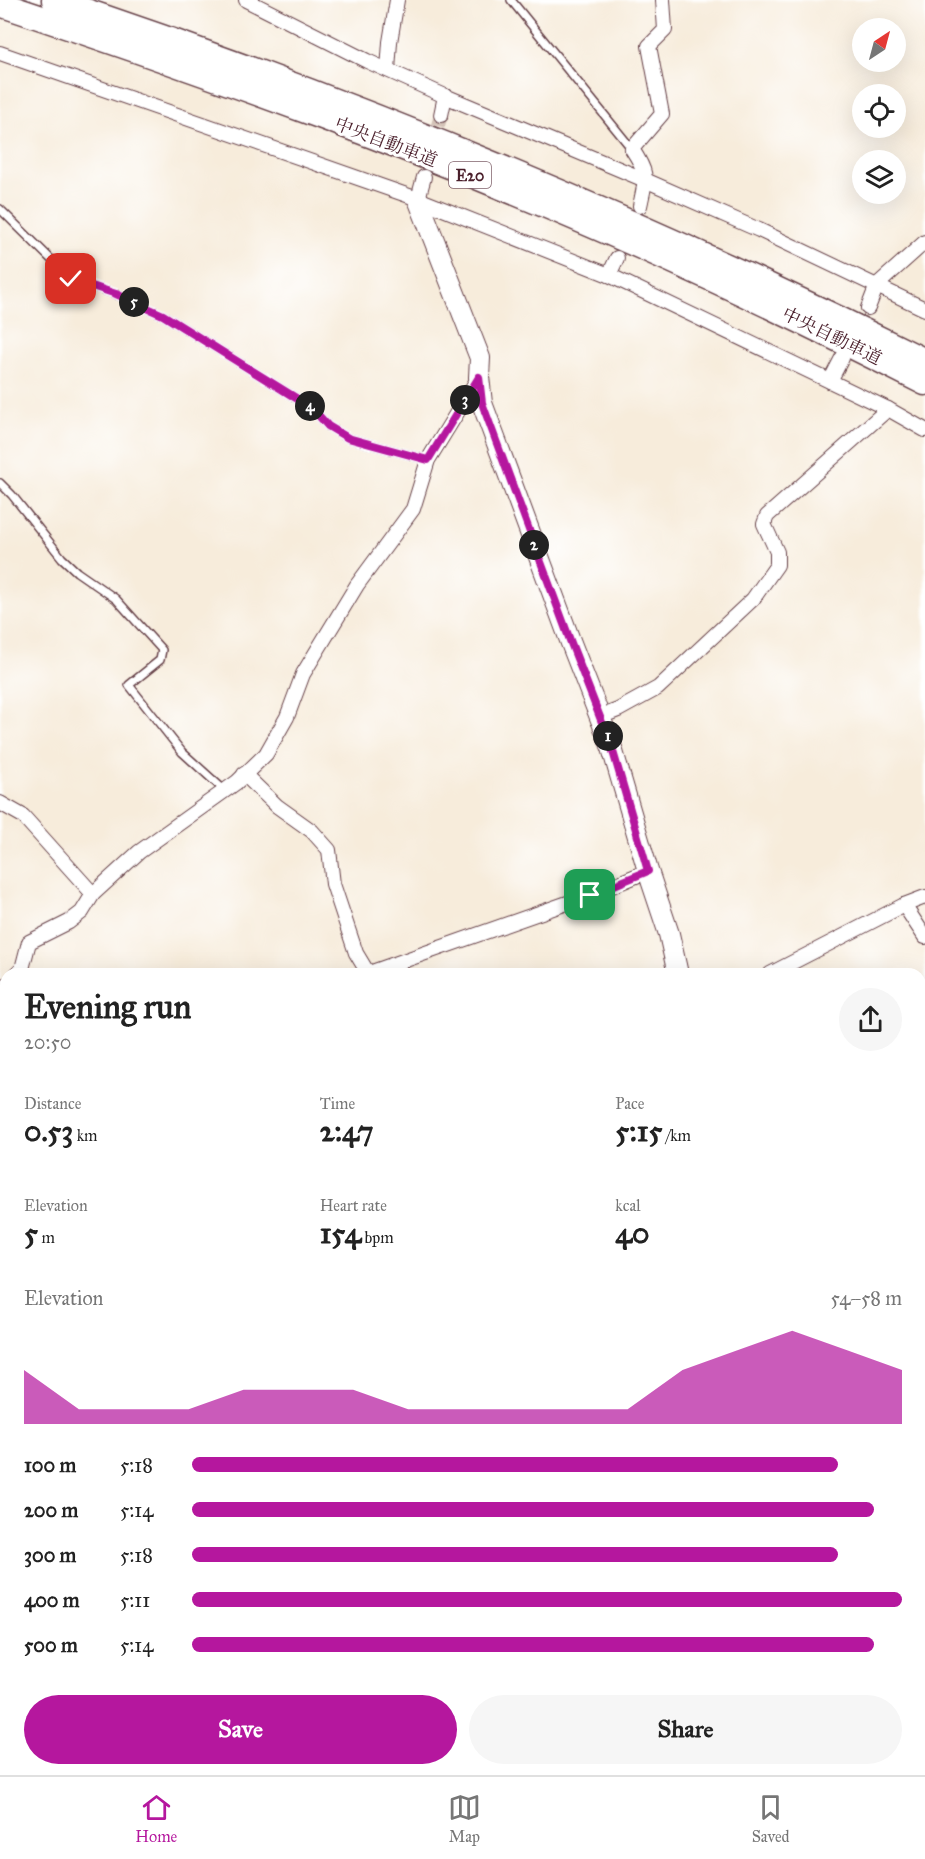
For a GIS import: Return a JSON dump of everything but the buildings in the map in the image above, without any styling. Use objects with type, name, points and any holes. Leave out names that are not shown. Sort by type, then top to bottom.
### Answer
[{"type":"highway","name":"中央自動車道","points":[[54,0],[307,89],[473,155],[646,227],[799,298],[925,361]]},
{"type":"highway","name":"中央自動車道","points":[[0,4],[298,108],[465,173],[649,250],[790,315],[925,383]]},
{"type":"street","points":[[246,0],[445,96],[645,180],[925,309]]},
{"type":"street","points":[[388,70],[397,0]]},
{"type":"street","points":[[640,206],[645,180],[644,168],[633,149],[662,114],[649,46],[665,30],[663,0]]},
{"type":"street","points":[[0,53],[418,199],[609,275],[888,409],[925,430]]},
{"type":"street","points":[[441,115],[445,96]]},
{"type":"street","points":[[424,177],[418,199],[480,358],[479,377],[482,403],[612,748],[669,934],[677,968]]},
{"type":"street","points":[[868,308],[877,285],[925,242]]},
{"type":"street","points":[[609,275],[617,258]]},
{"type":"street","points":[[830,381],[842,358]]},
{"type":"street","points":[[22,968],[29,942],[69,922],[82,912],[93,894],[139,852],[237,782],[266,754],[287,717],[303,674],[357,585],[413,509],[428,460],[479,377]]},
{"type":"street","points":[[600,717],[658,688],[753,599],[777,565],[777,552],[764,524],[767,516],[888,409]]},
{"type":"street","points":[[244,774],[276,806],[312,831],[329,850],[333,884],[356,952],[364,968]]},
{"type":"street","points":[[0,803],[23,816],[93,894]]},
{"type":"street","points":[[381,968],[590,895],[648,871]]},
{"type":"street","points":[[782,968],[904,905],[925,897]]},
{"type":"street","points":[[904,905],[925,937]]},
{"type":"lane","points":[[511,0],[633,149]]},
{"type":"lane","points":[[0,209],[71,279],[116,294],[163,315],[312,408],[328,426],[348,438],[428,460]]},
{"type":"lane","points":[[0,483],[62,558],[77,572],[116,599],[162,650],[160,660],[129,685],[182,752],[224,790]]},
{"type":"tunnel","points":[[432,146],[441,115]]},
{"type":"route","points":[[71,279],[116,294],[163,315],[312,408],[328,426],[348,438],[428,460],[479,377],[482,403],[612,748],[648,871],[590,895]]}]
